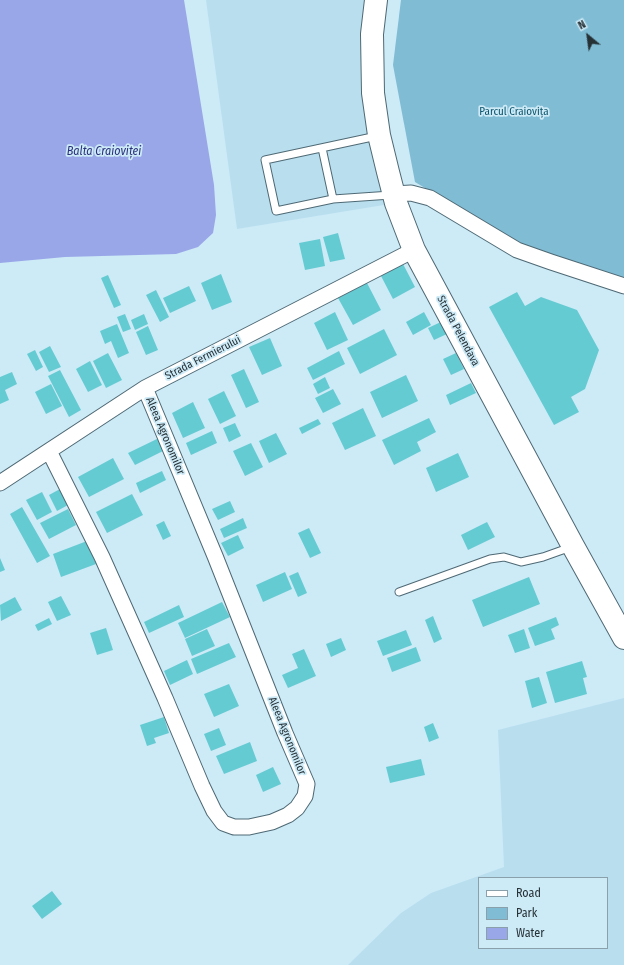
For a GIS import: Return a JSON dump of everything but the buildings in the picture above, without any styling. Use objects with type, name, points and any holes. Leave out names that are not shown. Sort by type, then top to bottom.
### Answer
[{"type":"main road","name":"Strada Pelendava","points":[[376,0],[372,34],[373,93],[379,135],[394,194],[414,250],[624,638]]},
{"type":"street","points":[[394,194],[412,193],[430,198],[517,250],[624,286]]},
{"type":"street","name":"Strada Fermierului","points":[[0,483],[145,388],[414,250]]},
{"type":"street","name":"Aleea Agronomilor","points":[[49,451],[102,557],[162,691],[202,786],[214,810],[223,823],[234,827],[249,827],[272,822],[288,815],[297,808],[305,796],[307,784],[145,388]]},
{"type":"lane","points":[[379,135],[265,160],[276,211],[333,198],[394,194]]},
{"type":"lane","points":[[322,148],[333,198]]},
{"type":"lane","points":[[399,592],[490,559],[504,557],[521,562],[543,557],[573,546]]},
{"type":"shaded area","points":[[206,0],[376,0],[372,34],[396,203],[237,229]]},
{"type":"shaded area","points":[[624,698],[624,965],[348,965],[401,913],[431,893],[504,867],[498,730]]},
{"type":"green space","name":"Parcul Craiovița","points":[[401,0],[624,0],[624,278],[515,242],[415,182],[393,65]]},
{"type":"water","name":"Balta Craioviței","points":[[0,0],[184,0],[214,185],[216,215],[213,233],[198,247],[176,254],[65,257],[0,263]]}]
